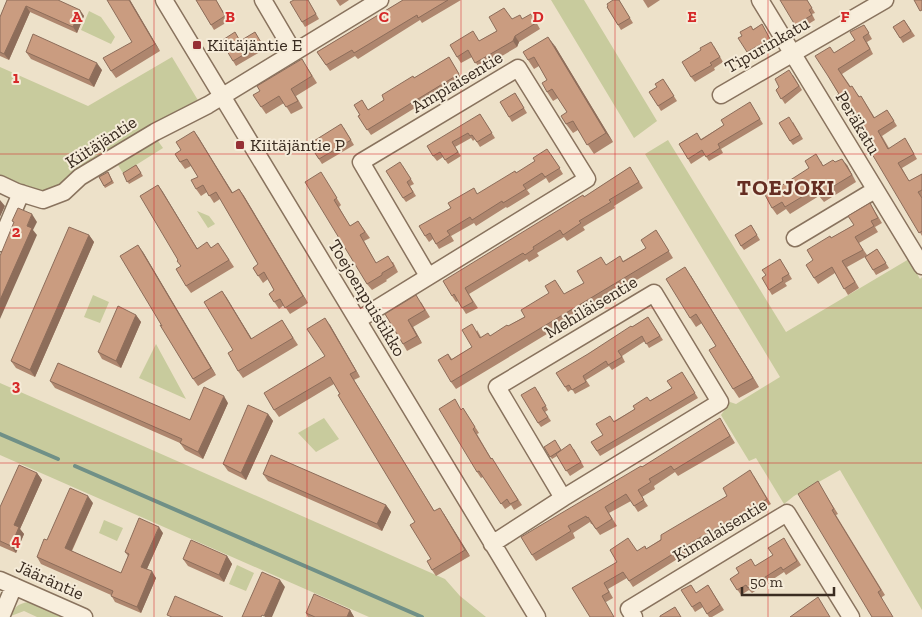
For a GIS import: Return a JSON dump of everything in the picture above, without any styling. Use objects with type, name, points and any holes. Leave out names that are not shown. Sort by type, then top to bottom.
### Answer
[{"type":"street","name":"Toejoenpuistikko","points":[[164,0],[537,617]]},
{"type":"street","points":[[263,0],[293,51]]},
{"type":"street","name":"Kiitäjäntie","points":[[0,184],[44,200],[64,192],[80,177],[155,132],[208,105],[293,51],[380,0]]},
{"type":"street","name":"Peräkatu","points":[[760,0],[922,266]]},
{"type":"street","name":"Tipurinkatu","points":[[721,95],[886,0]]},
{"type":"street","name":"Ampiaisentie","points":[[358,320],[587,179],[518,68],[361,162],[428,276]]},
{"type":"street","points":[[795,238],[875,190]]},
{"type":"street","points":[[0,243],[21,193]]},
{"type":"street","name":"Mehiläisentie","points":[[492,544],[563,498],[720,402],[654,293],[497,387],[563,498]]},
{"type":"street","name":"Kimalaisentie","points":[[634,617],[629,609],[787,513],[851,617]]},
{"type":"street","points":[[1,617],[7,583]]},
{"type":"street","name":"Jääräntie","points":[[7,583],[84,617]]},
{"type":"green space","points":[[551,0],[584,0],[657,121],[634,138]]},
{"type":"green space","points":[[89,11],[101,17],[115,37],[111,44],[81,30]]},
{"type":"green space","points":[[172,57],[199,102],[62,186],[42,194],[0,178],[0,67],[88,106]]},
{"type":"green space","points":[[668,140],[786,332],[909,259],[920,279],[922,277],[922,610],[840,470],[794,496],[784,504],[756,458],[749,461],[721,415],[730,402],[736,404],[780,377],[645,154]]},
{"type":"green space","points":[[158,141],[163,148],[124,175],[118,165]]},
{"type":"green space","points":[[197,211],[209,216],[215,224],[208,228]]},
{"type":"green space","points":[[93,295],[109,302],[100,323],[84,317]]},
{"type":"green space","points":[[156,344],[186,399],[139,378]]},
{"type":"green space","points":[[0,383],[445,579],[460,596],[486,617],[369,617],[0,455]]},
{"type":"green space","points":[[324,418],[339,439],[316,452],[298,433]]},
{"type":"green space","points":[[104,520],[123,528],[117,541],[99,533]]},
{"type":"green space","points":[[237,565],[254,573],[246,591],[229,584]]},
{"type":"green space","points":[[28,602],[63,617],[37,617],[24,611],[11,616],[17,606]]},
{"type":"building","points":[[7,0],[58,0],[80,10],[73,27],[26,6],[4,54],[0,52],[0,17]]},
{"type":"building","points":[[107,0],[129,0],[155,44],[111,71],[103,58],[132,42]]},
{"type":"building","points":[[196,0],[216,0],[225,16],[211,25]]},
{"type":"building","points":[[294,0],[308,0],[316,14],[302,22],[290,2]]},
{"type":"building","points":[[403,0],[448,0],[418,18],[417,15],[354,53],[352,50],[326,65],[317,52]]},
{"type":"building","points":[[613,0],[619,0],[630,18],[618,25],[607,7],[607,4]]},
{"type":"building","points":[[780,0],[807,0],[812,8],[809,10],[812,15],[795,25]]},
{"type":"building","points":[[914,0],[922,0],[922,10],[920,11]]},
{"type":"building","points":[[504,8],[512,19],[520,15],[522,19],[531,14],[536,23],[515,36],[513,41],[475,63],[468,50],[457,57],[450,45],[473,31],[479,41],[497,31],[489,17]]},
{"type":"building","points":[[904,20],[911,31],[900,38],[893,27]]},
{"type":"building","points":[[762,24],[770,39],[747,52],[738,38],[742,36],[740,32],[751,26],[753,30]]},
{"type":"building","points":[[864,25],[869,33],[863,37],[870,49],[838,69],[850,87],[852,86],[859,97],[861,96],[874,118],[887,110],[894,121],[878,131],[888,149],[905,138],[914,154],[898,163],[909,181],[922,174],[922,190],[918,192],[922,198],[922,231],[919,233],[815,56],[830,47],[834,53],[855,40],[850,32]]},
{"type":"building","points":[[235,32],[240,41],[255,32],[262,44],[233,61],[221,41]]},
{"type":"building","points":[[33,34],[97,63],[89,80],[26,52]]},
{"type":"building","points":[[548,37],[606,133],[587,145],[573,121],[566,124],[561,116],[567,112],[552,89],[547,92],[542,83],[547,80],[534,57],[528,60],[523,52]]},
{"type":"building","points":[[711,42],[720,57],[710,63],[712,65],[691,77],[682,62]]},
{"type":"building","points":[[449,57],[459,74],[367,130],[358,116],[360,115],[354,105],[362,100],[368,110],[384,100],[382,95]]},
{"type":"building","points":[[302,59],[312,76],[291,89],[298,101],[286,107],[279,96],[261,107],[253,95],[260,91],[257,86]]},
{"type":"building","points":[[789,70],[799,86],[781,99],[776,90],[779,87],[775,79]]},
{"type":"building","points":[[663,79],[674,96],[658,106],[649,92],[657,87],[655,84]]},
{"type":"building","points":[[515,93],[524,108],[509,117],[500,102]]},
{"type":"building","points":[[750,102],[760,119],[718,144],[720,148],[706,157],[702,150],[688,159],[679,144],[697,133],[701,140],[724,125],[721,120]]},
{"type":"building","points":[[480,114],[492,133],[477,142],[468,133],[452,142],[458,152],[445,160],[440,152],[433,156],[427,146]]},
{"type":"building","points":[[789,117],[800,135],[790,141],[779,123]]},
{"type":"building","points":[[341,124],[351,140],[319,159],[309,144]]},
{"type":"building","points":[[194,131],[232,193],[239,189],[303,296],[285,308],[280,299],[274,302],[269,294],[274,290],[264,272],[258,276],[253,268],[258,264],[216,192],[209,196],[203,185],[196,189],[191,180],[198,177],[187,159],[180,162],[175,154],[181,150],[176,142]]},
{"type":"building","points":[[547,149],[560,168],[545,177],[542,173],[523,185],[526,189],[503,203],[502,201],[472,220],[470,217],[447,231],[450,235],[436,244],[430,233],[425,236],[419,226],[451,208],[448,203],[474,188],[477,194],[515,171],[516,173],[535,161],[533,158]]},
{"type":"building","points":[[816,154],[823,166],[833,160],[835,162],[842,159],[852,175],[819,195],[815,189],[785,207],[782,202],[772,208],[764,193],[780,183],[781,186],[809,168],[805,161]]},
{"type":"building","points":[[400,162],[411,179],[407,182],[413,192],[403,198],[386,171]]},
{"type":"building","points":[[136,165],[141,173],[127,182],[123,173]]},
{"type":"building","points":[[630,167],[639,182],[609,200],[611,202],[579,221],[581,223],[563,235],[560,230],[533,247],[534,249],[525,255],[523,253],[465,288],[473,302],[462,308],[454,294],[452,296],[443,281],[583,195],[584,197]]},
{"type":"building","points":[[108,172],[112,181],[104,186],[99,177]]},
{"type":"building","points":[[321,172],[337,198],[334,200],[350,226],[358,221],[365,232],[360,235],[376,263],[388,256],[394,266],[367,284],[305,182]]},
{"type":"building","points":[[158,185],[197,249],[207,242],[211,248],[218,243],[229,260],[186,286],[176,269],[181,266],[178,260],[140,196]]},
{"type":"building","points":[[870,203],[878,218],[871,221],[874,226],[855,237],[863,250],[842,261],[855,282],[844,289],[832,267],[814,278],[806,265],[813,260],[807,250],[830,236],[831,238],[854,225],[848,216]]},
{"type":"building","points":[[18,208],[32,214],[27,226],[32,228],[0,300],[0,256]]},
{"type":"building","points":[[751,225],[757,235],[741,246],[735,235]]},
{"type":"building","points":[[69,227],[89,235],[30,370],[11,361]]},
{"type":"building","points":[[656,230],[669,251],[451,382],[438,360],[448,354],[451,360],[472,347],[462,330],[472,324],[480,338],[488,333],[490,336],[507,325],[525,317],[521,310],[549,293],[545,286],[555,280],[564,294],[584,283],[577,271],[601,257],[606,265],[620,256],[623,262],[646,248],[641,240]]},
{"type":"building","points":[[138,245],[211,368],[193,379],[120,256]]},
{"type":"building","points":[[877,249],[886,263],[873,270],[865,257]]},
{"type":"building","points":[[780,259],[789,274],[782,278],[783,281],[769,290],[762,278],[766,275],[762,270]]},
{"type":"building","points":[[685,267],[753,378],[733,389],[709,350],[716,346],[696,314],[690,318],[666,279]]},
{"type":"building","points":[[222,291],[251,339],[282,320],[293,338],[238,371],[228,353],[233,350],[204,302]]},
{"type":"building","points":[[416,295],[425,310],[408,320],[417,336],[403,344],[385,314]]},
{"type":"building","points":[[118,306],[136,315],[116,361],[98,352]]},
{"type":"building","points":[[648,317],[660,336],[646,344],[642,336],[618,351],[622,357],[608,365],[606,361],[583,376],[586,382],[572,390],[569,385],[565,387],[556,373]]},
{"type":"building","points":[[325,318],[356,371],[350,374],[434,511],[440,508],[465,550],[432,570],[427,561],[431,559],[410,525],[415,522],[338,395],[340,394],[330,377],[274,410],[264,393],[325,356],[307,329]]},
{"type":"building","points":[[58,363],[190,420],[204,387],[224,396],[198,452],[180,443],[182,439],[50,381]]},
{"type":"building","points":[[682,372],[695,393],[597,451],[591,442],[603,435],[596,424],[610,416],[614,422],[635,409],[633,406],[647,397],[650,401],[672,388],[667,381]]},
{"type":"building","points":[[535,387],[546,406],[542,408],[548,417],[538,423],[521,395]]},
{"type":"building","points":[[455,399],[461,410],[463,408],[475,427],[473,429],[518,500],[510,504],[507,499],[501,504],[479,471],[477,472],[439,409]]},
{"type":"building","points":[[248,405],[268,414],[241,473],[223,464]]},
{"type":"building","points":[[720,418],[730,436],[674,470],[671,466],[649,479],[651,482],[638,490],[644,500],[634,506],[626,494],[605,507],[612,519],[596,529],[586,516],[568,526],[571,531],[532,555],[521,537],[642,467]]},
{"type":"building","points":[[555,440],[561,450],[550,457],[544,447]]},
{"type":"building","points":[[570,444],[581,462],[566,471],[556,454]]},
{"type":"building","points":[[271,455],[386,505],[377,524],[263,474]]},
{"type":"building","points":[[19,465],[37,473],[14,525],[19,527],[11,546],[0,541],[0,507]]},
{"type":"building","points":[[750,470],[767,499],[629,581],[623,572],[604,583],[609,592],[602,596],[614,617],[590,617],[572,588],[617,562],[610,550],[628,538],[637,551],[645,546],[646,549],[661,540],[661,535],[727,496],[723,488]]},
{"type":"building","points":[[818,481],[834,509],[832,510],[881,590],[878,592],[893,617],[872,617],[798,494]]},
{"type":"building","points":[[70,488],[88,496],[65,548],[121,573],[129,554],[125,552],[139,518],[159,527],[141,567],[152,571],[137,607],[111,596],[113,591],[37,557],[44,539],[47,540]]},
{"type":"building","points":[[784,538],[797,561],[783,570],[781,567],[748,588],[746,585],[737,590],[730,579],[739,573],[736,568],[751,559],[755,566],[773,555],[768,548]]},
{"type":"building","points":[[191,540],[227,556],[219,575],[183,559]]},
{"type":"building","points":[[262,572],[280,580],[264,616],[242,617]]},
{"type":"building","points":[[691,585],[696,593],[708,585],[720,605],[707,614],[700,602],[692,607],[681,590]]},
{"type":"building","points":[[314,594],[350,610],[347,617],[315,617],[306,613]]},
{"type":"building","points":[[175,596],[223,617],[172,617],[167,615]]},
{"type":"building","points":[[818,597],[830,617],[790,617]]},
{"type":"building","points":[[675,607],[681,617],[660,617],[660,616]]},
{"type":"waterway","points":[[0,434],[58,459]]},
{"type":"waterway","points":[[75,466],[422,617]]},
{"type":"place","name":"Kiitäjäntie E","points":[[197,45]]},
{"type":"place","name":"Kiitäjäntie P","points":[[240,145]]},
{"type":"district","name":"TOEJOKI","points":[[786,187]]}]
